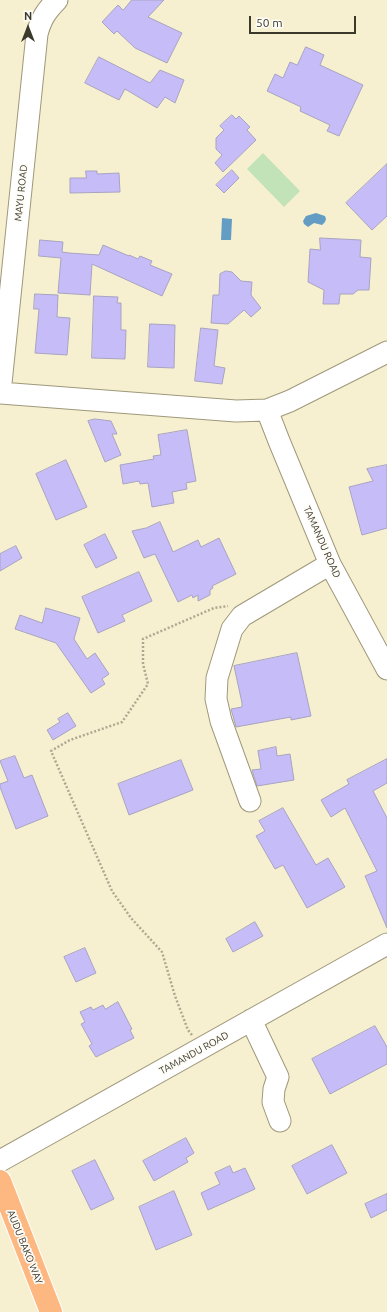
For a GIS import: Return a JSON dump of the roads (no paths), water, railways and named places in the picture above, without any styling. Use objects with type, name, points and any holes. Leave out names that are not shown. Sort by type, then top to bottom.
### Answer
[{"type":"main road","name":"AUDU BAKO WAY","points":[[0,1181],[51,1312]]},
{"type":"main road","name":"AUDU BAKO WAY","points":[[0,1219],[35,1312]]},
{"type":"street","name":"MAYU ROAD","points":[[0,393],[37,34],[41,19],[57,0]]},
{"type":"street","points":[[0,393],[236,411],[267,410],[290,401],[387,352]]},
{"type":"street","name":"TAMANDU ROAD","points":[[267,410],[278,441],[330,564],[387,669]]},
{"type":"street","points":[[250,801],[221,721],[216,699],[217,678],[232,629],[242,616],[330,564]]},
{"type":"street","name":"TAMANDU ROAD","points":[[0,1161],[387,944]]},
{"type":"street","points":[[251,1020],[278,1077],[274,1089],[273,1102],[280,1121]]},
{"type":"water","points":[[316,213],[325,216],[325,222],[322,225],[314,223],[308,227],[304,224],[303,221],[306,216]]},
{"type":"water","points":[[222,218],[232,219],[231,240],[221,240]]}]
